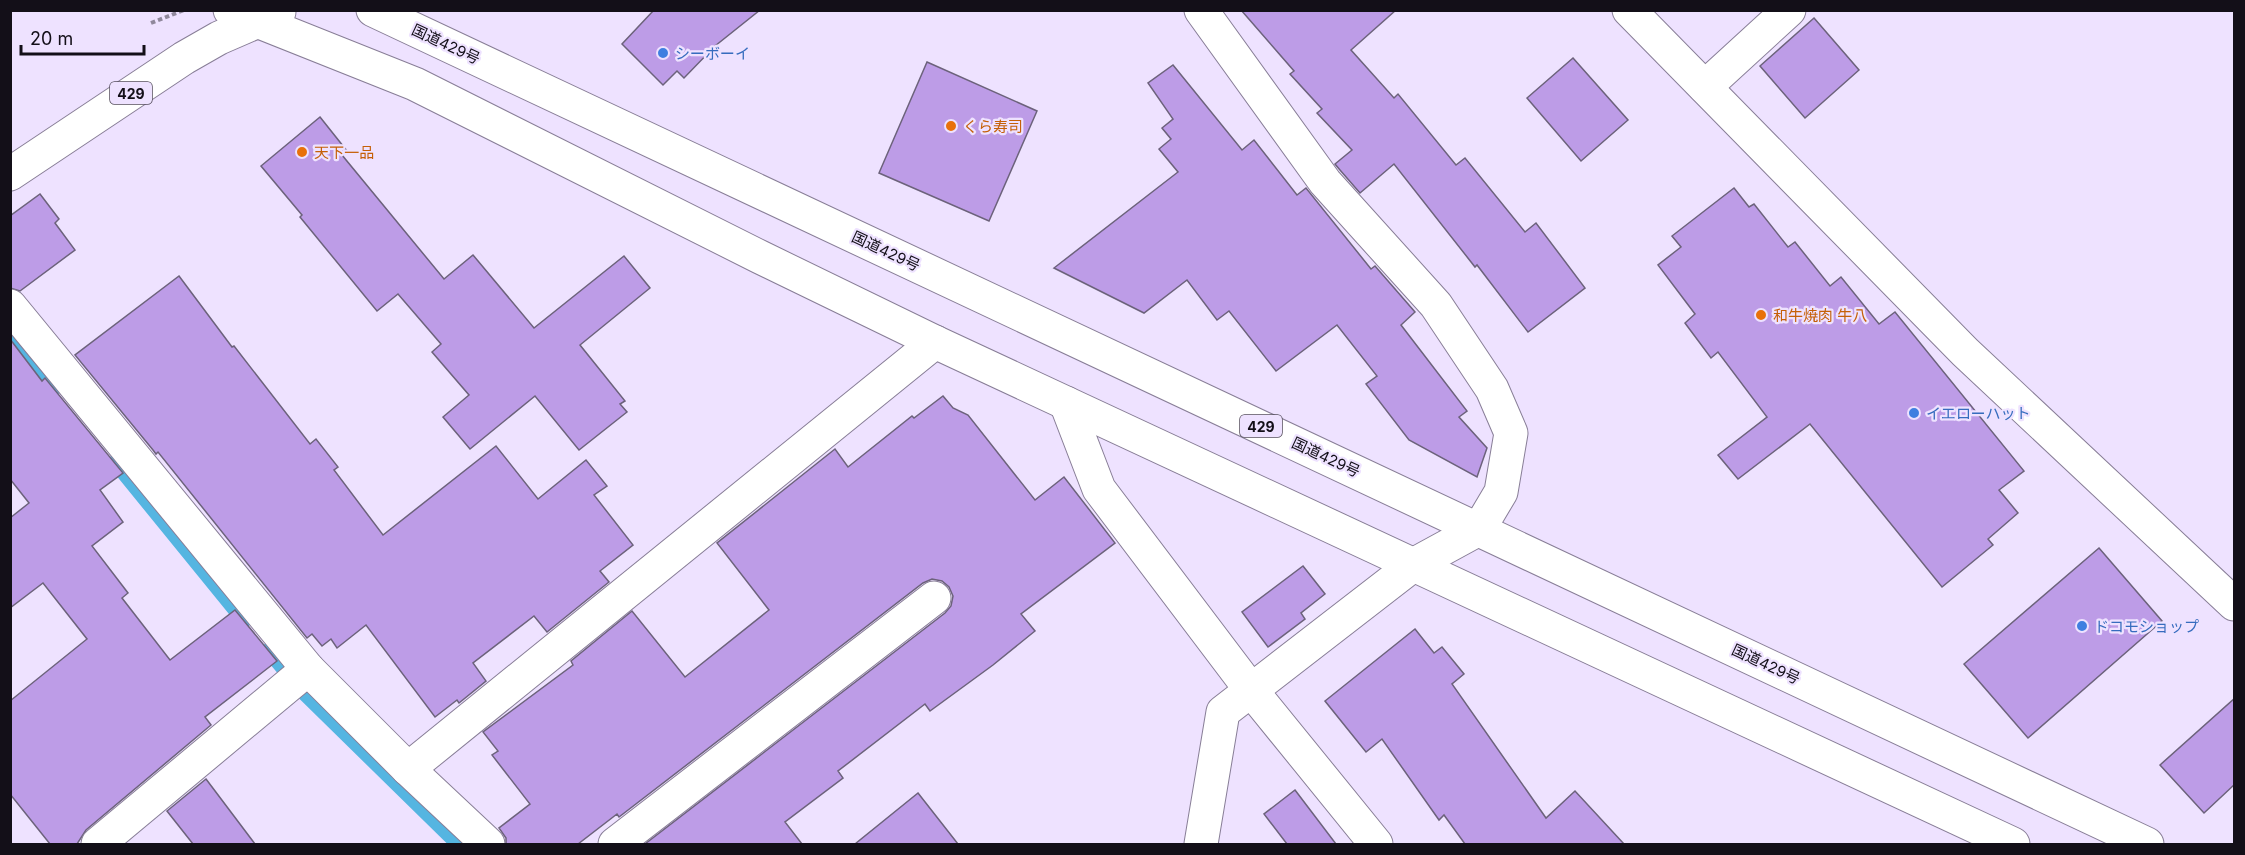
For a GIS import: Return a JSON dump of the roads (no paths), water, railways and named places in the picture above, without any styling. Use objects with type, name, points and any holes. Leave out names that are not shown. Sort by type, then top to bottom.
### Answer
[{"type":"main road","name":"国道429号","points":[[374,10],[2147,844]]},
{"type":"main road","points":[[1201,10],[1325,182],[1436,305],[1492,389],[1511,433],[1500,492],[1479,529],[1413,565],[1223,712],[1201,844]]},
{"type":"main road","points":[[1629,10],[1965,352],[2235,604]]},
{"type":"main road","points":[[1705,87],[1789,10]]},
{"type":"main road","name":"429","points":[[10,174],[184,57],[257,14],[415,84],[760,257],[1066,404],[2013,844]]},
{"type":"main road","points":[[10,306],[298,678],[408,769],[488,844]]},
{"type":"main road","points":[[408,769],[935,342]]},
{"type":"main road","points":[[1066,404],[1099,489],[1251,690],[1376,844]]},
{"type":"main road","points":[[615,844],[934,598]]},
{"type":"main road","points":[[98,844],[298,678]]},
{"type":"waterway","points":[[10,336],[54,390]]},
{"type":"waterway","points":[[113,462],[244,623]]},
{"type":"waterway","points":[[266,650],[301,692],[456,844]]},
{"type":"place","name":"シーボーイ","points":[[663,53]]},
{"type":"place","name":"くら寿司","points":[[951,126]]},
{"type":"place","name":"天下一品","points":[[302,152]]},
{"type":"place","name":"和牛焼肉 牛八","points":[[1761,315]]},
{"type":"place","name":"イエローハット","points":[[1914,413]]},
{"type":"place","name":"ドコモショップ","points":[[2082,626]]}]
